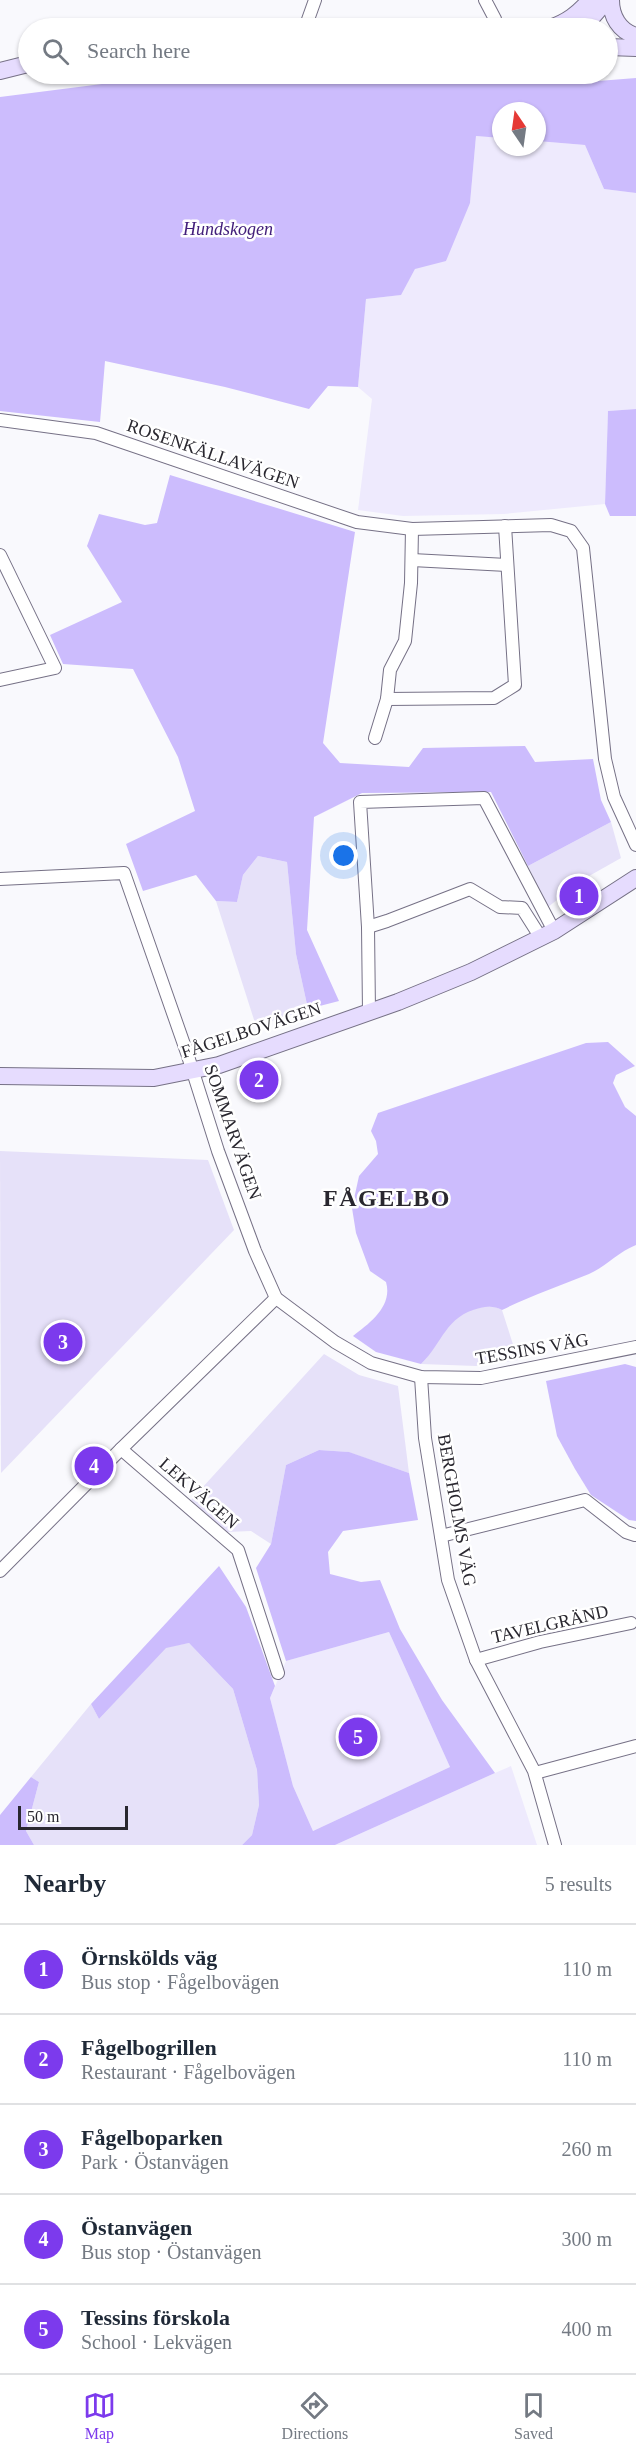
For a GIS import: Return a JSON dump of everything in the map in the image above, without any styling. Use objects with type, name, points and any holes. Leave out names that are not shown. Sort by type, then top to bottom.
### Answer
[{"type":"street","points":[[309,18],[315,0]]},
{"type":"street","points":[[485,0],[494,18]]},
{"type":"street","points":[[572,18],[590,0]]},
{"type":"street","points":[[591,18],[609,0]]},
{"type":"street","points":[[609,0],[615,18]]},
{"type":"street","points":[[618,24],[634,40]]},
{"type":"street","points":[[618,36],[634,40]]},
{"type":"street","points":[[618,44],[634,40]]},
{"type":"street","points":[[0,71],[18,66]]},
{"type":"street","name":"ROSENKÄLLAVÄGEN","points":[[0,420],[96,433],[357,522],[412,530],[550,525],[571,531],[583,548],[605,759],[614,797],[636,845]]},
{"type":"street","points":[[387,699],[494,698],[514,685],[505,526]]},
{"type":"street","points":[[375,738],[387,699],[390,670],[405,641],[412,560],[412,530]]},
{"type":"street","points":[[0,555],[55,668],[0,680]]},
{"type":"street","points":[[412,560],[507,565]]},
{"type":"street","points":[[369,1012],[368,927],[360,802],[483,798],[547,934]]},
{"type":"street","name":"SOMMARVÄGEN","points":[[0,879],[124,873],[193,1071],[218,1151],[255,1251],[276,1298]]},
{"type":"street","name":"FÅGELBOVÄGEN","points":[[0,1076],[154,1078],[219,1065],[369,1012],[471,972],[547,934],[636,878]]},
{"type":"street","points":[[368,927],[470,889],[500,907],[522,908],[547,934]]},
{"type":"street","points":[[0,1571],[276,1298]]},
{"type":"street","name":"TESSINS VÄG","points":[[276,1298],[335,1342],[371,1363],[421,1377],[481,1378],[636,1347]]},
{"type":"street","name":"BERGHOLMS VÄG","points":[[421,1377],[425,1438],[448,1580],[477,1660],[535,1773],[555,1845]]},
{"type":"street","name":"LEKVÄGEN","points":[[121,1449],[238,1550],[278,1673]]},
{"type":"street","points":[[441,1536],[585,1500],[626,1532],[635,1535]]},
{"type":"street","name":"TAVELGRÄND","points":[[477,1660],[540,1642],[631,1623]]},
{"type":"street","points":[[535,1773],[636,1746]]},
{"type":"shaded area","points":[[476,136],[492,137],[492,156],[546,156],[546,142],[585,145],[604,189],[636,193],[636,409],[608,411],[605,504],[504,514],[403,516],[358,510],[372,399],[358,387],[366,299],[400,295],[415,269],[470,203]]},
{"type":"shaded area","points":[[611,822],[621,858],[582,880],[548,907],[528,866]]},
{"type":"shaded area","points":[[258,856],[287,862],[296,954],[308,1009],[256,1026],[216,901],[237,902],[243,875]]},
{"type":"shaded area","points":[[0,1151],[208,1160],[234,1230],[1,1473]]},
{"type":"shaded area","points":[[496,1307],[502,1310],[518,1360],[476,1366],[421,1364],[445,1329],[457,1317],[466,1311]]},
{"type":"shaded area","points":[[324,1354],[359,1375],[398,1386],[409,1473],[348,1452],[319,1450],[286,1465],[271,1544],[251,1531],[227,1532],[191,1500]]},
{"type":"shaded area","points":[[389,1632],[450,1767],[313,1831],[293,1786],[270,1698],[286,1661]]},
{"type":"shaded area","points":[[189,1643],[233,1689],[257,1770],[259,1805],[252,1835],[242,1845],[34,1845],[26,1831],[39,1782],[31,1777],[91,1704],[99,1719],[166,1647]]},
{"type":"shaded area","points":[[511,1766],[537,1845],[335,1845],[495,1773]]},
{"type":"green space","name":"Hundskogen","points":[[636,78],[636,193],[604,189],[585,145],[546,142],[546,102],[492,102],[492,137],[476,136],[470,203],[446,261],[415,269],[401,295],[366,299],[358,387],[328,386],[309,409],[225,387],[105,361],[100,422],[0,411],[0,97],[102,84],[618,84],[618,79]]},
{"type":"green space","points":[[636,409],[636,516],[610,516],[605,504],[608,411]]},
{"type":"green space","points":[[170,475],[355,532],[323,743],[340,763],[409,767],[423,748],[525,746],[535,762],[593,759],[601,800],[611,822],[528,866],[491,792],[362,793],[314,817],[307,930],[339,1001],[308,1009],[296,954],[287,862],[258,856],[243,875],[237,902],[216,901],[196,875],[143,891],[126,844],[195,811],[178,757],[133,669],[63,664],[50,635],[122,602],[87,546],[99,514],[145,525],[157,523]]},
{"type":"green space","points":[[608,1042],[635,1066],[616,1075],[613,1083],[625,1107],[636,1116],[636,1245],[589,1274],[502,1310],[489,1307],[468,1312],[452,1324],[421,1364],[376,1352],[353,1336],[378,1313],[386,1299],[387,1291],[386,1282],[370,1271],[356,1233],[352,1208],[359,1176],[378,1154],[376,1141],[371,1131],[378,1113],[586,1043]]},
{"type":"green space","points":[[625,1364],[636,1367],[636,1521],[629,1520],[591,1495],[557,1436],[546,1381]]},
{"type":"green space","points":[[319,1450],[349,1452],[409,1473],[418,1520],[343,1531],[328,1552],[330,1574],[361,1582],[380,1580],[400,1629],[442,1700],[495,1773],[335,1845],[242,1845],[252,1835],[259,1805],[257,1770],[233,1689],[189,1643],[166,1648],[99,1719],[91,1704],[219,1566],[246,1607],[275,1686],[270,1698],[293,1786],[313,1831],[450,1767],[389,1632],[286,1661],[256,1568],[271,1544],[286,1465]]},
{"type":"green space","points":[[31,1777],[39,1782],[26,1831],[34,1845],[0,1845],[0,1815]]},
{"type":"place","name":"Örnskölds väg","points":[[579,896]]},
{"type":"place","name":"Fågelbogrillen","points":[[259,1080]]},
{"type":"place","name":"Fågelboparken","points":[[63,1342]]},
{"type":"place","name":"Östanvägen","points":[[94,1466]]},
{"type":"place","name":"Tessins förskola","points":[[358,1737]]},
{"type":"district","name":"FÅGELBO","points":[[387,1198]]}]
